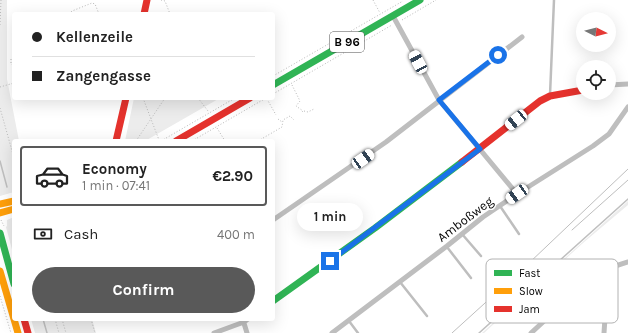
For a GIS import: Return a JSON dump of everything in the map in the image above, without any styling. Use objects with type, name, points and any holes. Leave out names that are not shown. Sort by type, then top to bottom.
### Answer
[{"type":"street","points":[[144,12],[147,0]]},
{"type":"street","name":"B 96","points":[[275,84],[420,0]]},
{"type":"street","points":[[394,16],[439,100],[517,194]]},
{"type":"street","points":[[275,219],[386,142],[522,37]]},
{"type":"street","points":[[616,85],[628,84]]},
{"type":"street","points":[[275,301],[365,236],[480,149],[540,101],[550,96],[576,91]]},
{"type":"street","points":[[116,139],[126,100]]},
{"type":"street","points":[[179,139],[247,100]]},
{"type":"street","name":"Amboßweg","points":[[332,333],[500,206],[609,134],[628,107]]},
{"type":"street","points":[[0,204],[12,201]]},
{"type":"street","points":[[0,213],[12,209]]},
{"type":"street","points":[[0,233],[12,277]]},
{"type":"street","points":[[618,265],[628,262]]},
{"type":"street","points":[[0,271],[12,312]]},
{"type":"street","points":[[15,321],[18,333]]},
{"type":"street","points":[[25,321],[28,333]]},
{"type":"street","points":[[214,333],[243,321]]},
{"type":"street","points":[[245,321],[247,333]]},
{"type":"street","points":[[533,333],[544,323]]},
{"type":"street","points":[[604,333],[605,323]]},
{"type":"lane","points":[[550,96],[554,0]]},
{"type":"lane","points":[[500,206],[519,234]]},
{"type":"lane","points":[[462,234],[481,256]]},
{"type":"lane","points":[[447,246],[471,278]]},
{"type":"lane","points":[[400,281],[427,316]]},
{"type":"lane","points":[[349,320],[358,333]]},
{"type":"path","points":[[0,25],[1,0]]},
{"type":"path","points":[[162,0],[165,1],[169,12]]},
{"type":"path","points":[[373,0],[380,13]]},
{"type":"path","points":[[275,75],[406,0]]},
{"type":"path","points":[[399,21],[436,0]]},
{"type":"path","points":[[71,12],[92,3],[95,4],[98,12]]},
{"type":"path","points":[[275,93],[393,25]]},
{"type":"path","points":[[11,59],[12,64]]},
{"type":"path","points":[[0,87],[12,84]]},
{"type":"path","points":[[292,85],[300,101],[296,106],[303,112],[308,112],[314,109]]},
{"type":"path","points":[[144,100],[160,139]]},
{"type":"path","points":[[137,139],[164,100]]},
{"type":"path","points":[[200,100],[208,111]]},
{"type":"path","points":[[162,139],[231,100]]},
{"type":"path","points":[[196,139],[265,100]]},
{"type":"path","points":[[268,100],[276,115]]},
{"type":"path","points":[[0,108],[12,151]]},
{"type":"path","points":[[262,139],[282,128],[283,122],[290,116],[294,120]]},
{"type":"path","points":[[278,119],[283,122]]},
{"type":"path","points":[[217,128],[224,139]]},
{"type":"path","points":[[2,222],[4,226]]},
{"type":"path","points":[[0,296],[11,333]]},
{"type":"path","points":[[56,321],[59,333]]},
{"type":"path","points":[[63,321],[66,333]]},
{"type":"path","points":[[92,321],[95,333]]},
{"type":"shaded area","points":[[0,0],[7,0],[7,79],[19,139],[12,139],[12,193],[0,196]]},
{"type":"shaded area","points":[[134,100],[217,100],[148,139],[125,139]]},
{"type":"shaded area","points":[[628,201],[628,205],[564,259]]},
{"type":"shaded area","points":[[12,218],[12,250],[6,227],[7,220]]},
{"type":"shaded area","points":[[32,321],[93,321],[96,333],[35,333]]},
{"type":"shaded area","points":[[493,323],[495,323],[484,333],[482,333]]},
{"type":"waterway","points":[[0,161],[7,187]]},
{"type":"waterway","points":[[561,259],[628,199]]},
{"type":"waterway","points":[[44,321],[47,333]]},
{"type":"waterway","points":[[479,333],[490,323]]},
{"type":"tram line","points":[[533,259],[628,169]]},
{"type":"tram line","points":[[572,230],[628,180]]},
{"type":"tram line","points":[[452,333],[486,302]]},
{"type":"traffic: fast","points":[[275,84],[420,0]]},
{"type":"traffic: fast","points":[[275,300],[375,228],[462,162]]},
{"type":"traffic: fast","points":[[0,233],[12,277]]},
{"type":"traffic: slow","points":[[0,204],[12,201]]},
{"type":"traffic: slow","points":[[0,213],[12,210]]},
{"type":"traffic: slow","points":[[0,271],[12,312]]},
{"type":"traffic: slow","points":[[15,321],[18,333]]},
{"type":"traffic: jam","points":[[144,12],[147,0]]},
{"type":"traffic: jam","points":[[462,162],[540,101],[550,96],[576,91]]},
{"type":"traffic: jam","points":[[116,139],[126,100]]},
{"type":"traffic: jam","points":[[179,139],[247,100]]},
{"type":"traffic: jam","points":[[25,321],[28,333]]},
{"type":"route","points":[[330,261],[480,149],[439,100],[498,55]]}]
